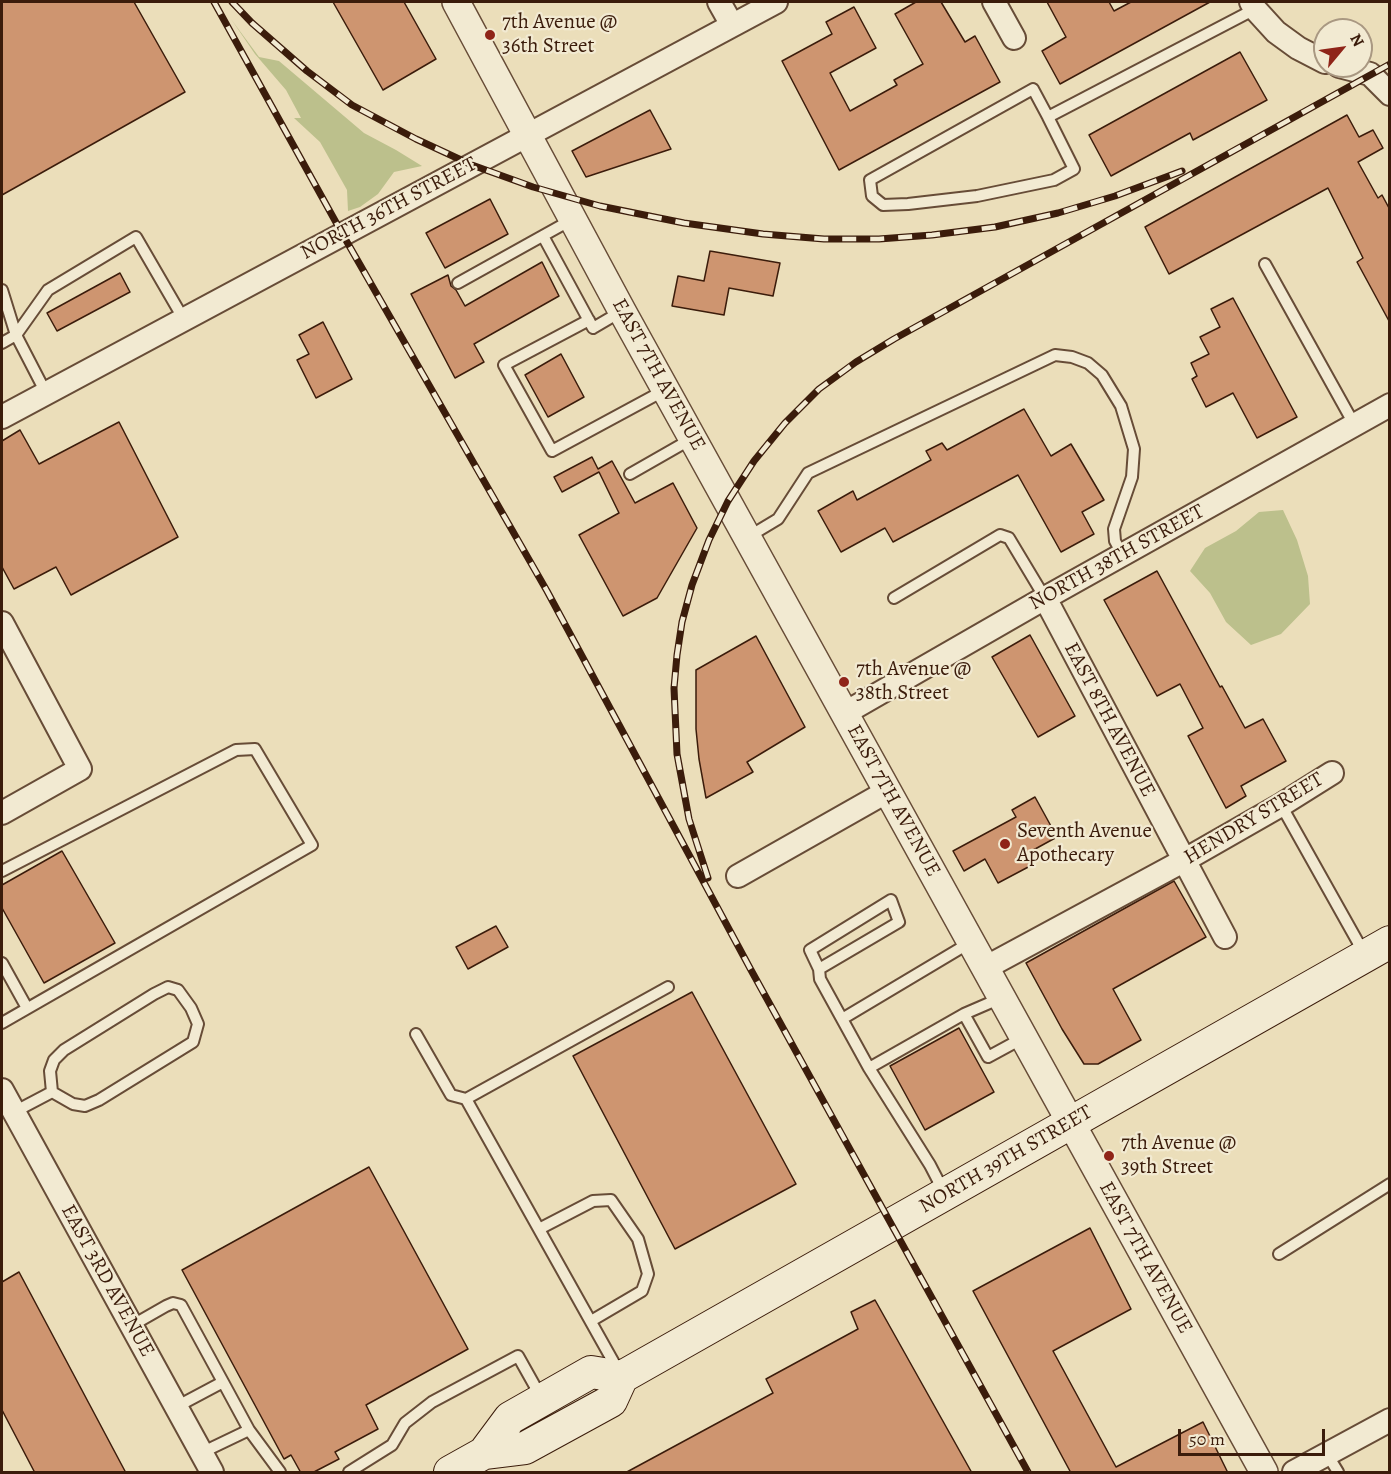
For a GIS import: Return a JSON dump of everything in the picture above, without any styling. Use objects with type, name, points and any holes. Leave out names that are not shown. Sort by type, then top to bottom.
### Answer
[{"type":"main road","name":"NORTH 39TH STREET","points":[[622,1377],[1377,949]]},
{"type":"main road","points":[[450,1473],[484,1453],[510,1418],[591,1372],[622,1377],[611,1401],[525,1448],[484,1453]]},
{"type":"street","name":"EAST 7TH AVENUE","points":[[456,2],[622,311],[1264,1473]]},
{"type":"street","points":[[719,2],[732,25]]},
{"type":"street","name":"NORTH 36TH STREET","points":[[2,417],[776,2]]},
{"type":"street","points":[[993,2],[1014,38]]},
{"type":"street","points":[[1253,5],[1276,32],[1313,56]]},
{"type":"street","points":[[1373,77],[1389,94]]},
{"type":"street","name":"NORTH 38TH STREET","points":[[845,713],[1122,554],[1389,405]]},
{"type":"street","name":"EAST 8TH AVENUE","points":[[1045,598],[1183,861],[1226,937]]},
{"type":"street","points":[[2,623],[80,769],[2,813]]},
{"type":"street","name":"HENDRY STREET","points":[[985,968],[1183,861],[1332,773]]},
{"type":"street","points":[[738,876],[888,792]]},
{"type":"street","name":"EAST 3RD AVENUE","points":[[2,1090],[212,1473]]},
{"type":"street","points":[[1294,1473],[1333,1463],[1389,1420]]},
{"type":"lane","points":[[1048,117],[1253,5]]},
{"type":"lane","points":[[1033,89],[1048,117],[1074,169],[1054,180],[977,196],[908,204],[883,205],[872,196],[870,180],[1033,89]]},
{"type":"lane","points":[[458,283],[573,219]]},
{"type":"lane","points":[[543,236],[593,328],[622,311]]},
{"type":"lane","points":[[2,343],[16,335],[48,290],[136,237],[183,318]]},
{"type":"lane","points":[[1265,264],[1354,424]]},
{"type":"lane","points":[[2,290],[16,335],[46,393]]},
{"type":"lane","points":[[589,320],[504,365],[552,451],[666,389]]},
{"type":"lane","points":[[2,324],[16,335]]},
{"type":"lane","points":[[2,333],[16,335]]},
{"type":"lane","points":[[748,537],[778,519],[808,473],[1054,356],[1072,357],[1088,363],[1102,375],[1121,406],[1134,449],[1132,477],[1114,529],[1115,541],[1122,554]]},
{"type":"lane","points":[[630,474],[693,438]]},
{"type":"lane","points":[[894,598],[1000,536],[1010,538],[1045,598]]},
{"type":"lane","points":[[2,871],[236,750],[255,749],[312,845],[2,1023]]},
{"type":"lane","points":[[1281,805],[1377,949]]},
{"type":"lane","points":[[819,969],[899,922],[891,900],[810,950],[819,969],[820,979],[869,1068],[930,1165],[946,1195]]},
{"type":"lane","points":[[842,1018],[971,942]]},
{"type":"lane","points":[[2,963],[27,1008]]},
{"type":"lane","points":[[168,987],[178,990],[191,1008],[198,1024],[193,1042],[99,1100],[85,1106],[73,1104],[52,1092],[50,1071],[54,1060],[64,1050],[154,994],[168,987]]},
{"type":"lane","points":[[416,1034],[451,1095],[466,1098],[668,987]]},
{"type":"lane","points":[[869,1068],[964,1014],[1002,998]]},
{"type":"lane","points":[[964,1014],[988,1057],[1024,1038]]},
{"type":"lane","points":[[14,1113],[52,1092]]},
{"type":"lane","points":[[466,1098],[622,1377]]},
{"type":"lane","points":[[1279,1254],[1389,1184]]},
{"type":"lane","points":[[539,1229],[593,1201],[611,1200],[638,1239],[648,1274],[642,1291],[591,1321]]},
{"type":"lane","points":[[131,1326],[173,1303],[181,1305],[249,1430],[279,1473]]},
{"type":"lane","points":[[349,1473],[392,1445],[405,1423],[432,1402],[518,1356],[543,1399]]},
{"type":"lane","points":[[176,1407],[223,1382]]},
{"type":"lane","points":[[201,1453],[249,1430]]},
{"type":"green space","points":[[231,19],[259,57],[279,61],[364,133],[422,166],[394,172],[378,194],[360,207],[348,211],[347,190],[320,142],[294,118],[301,118],[286,90],[255,54]]},
{"type":"green space","points":[[1283,510],[1297,540],[1308,576],[1310,604],[1281,634],[1251,645],[1226,622],[1210,593],[1190,571],[1205,548],[1236,531],[1259,512]]},
{"type":"building","points":[[2,2],[134,2],[185,92],[2,195]]},
{"type":"building","points":[[333,2],[404,2],[436,59],[383,90]]},
{"type":"building","points":[[916,2],[941,2],[965,42],[975,36],[1000,82],[839,170],[782,61],[832,34],[826,22],[854,7],[876,48],[830,73],[850,111],[897,85],[894,80],[923,64],[895,14]]},
{"type":"building","points":[[1047,2],[1109,2],[1114,11],[1131,2],[1210,2],[1060,84],[1042,51],[1066,37]]},
{"type":"building","points":[[1240,52],[1267,100],[1193,140],[1190,133],[1111,176],[1089,135]]},
{"type":"building","points":[[650,110],[671,149],[586,177],[572,151]]},
{"type":"building","points":[[1347,115],[1359,137],[1373,130],[1383,148],[1358,162],[1378,198],[1382,195],[1389,208],[1389,321],[1357,262],[1363,258],[1328,188],[1169,274],[1145,227]]},
{"type":"building","points":[[490,199],[508,234],[445,268],[426,233]]},
{"type":"building","points":[[710,251],[780,263],[773,296],[729,288],[724,315],[672,306],[678,276],[704,281]]},
{"type":"building","points":[[542,262],[559,296],[474,344],[484,362],[455,378],[411,294],[448,275],[451,286],[456,290],[465,306]]},
{"type":"building","points":[[120,273],[130,292],[57,331],[47,313]]},
{"type":"building","points":[[1233,298],[1297,417],[1257,438],[1233,393],[1206,407],[1192,379],[1197,376],[1191,363],[1209,354],[1200,337],[1220,327],[1211,309]]},
{"type":"building","points":[[323,322],[352,379],[316,398],[297,360],[309,354],[299,335]]},
{"type":"building","points":[[561,354],[584,397],[548,417],[525,375]]},
{"type":"building","points":[[1024,409],[1051,456],[1071,444],[1104,500],[1082,512],[1094,534],[1061,552],[1018,475],[893,542],[885,528],[841,552],[818,511],[853,491],[857,500],[931,460],[926,451],[942,443],[947,450]]},
{"type":"building","points":[[119,422],[178,537],[71,595],[56,567],[14,589],[2,567],[2,441],[20,430],[39,464]]},
{"type":"building","points":[[592,457],[598,469],[612,461],[635,503],[673,483],[697,528],[657,598],[623,616],[579,535],[619,513],[599,472],[562,492],[554,477]]},
{"type":"building","points":[[1157,571],[1245,728],[1263,719],[1286,761],[1241,786],[1246,796],[1226,808],[1188,736],[1203,728],[1180,684],[1157,696],[1104,600]]},
{"type":"building","points":[[1030,635],[1075,716],[1038,737],[992,657]]},
{"type":"building","points":[[756,636],[805,727],[747,762],[753,772],[706,798],[696,729],[696,670]]},
{"type":"building","name":"Seventh Avenue Apothecary","points":[[1035,797],[1057,837],[1026,854],[1032,865],[998,883],[985,859],[964,871],[953,851],[1016,817],[1012,810]]},
{"type":"building","points":[[62,851],[115,943],[44,983],[2,908],[2,885]]},
{"type":"building","points":[[1174,881],[1206,937],[1113,989],[1141,1040],[1098,1064],[1084,1064],[1026,963]]},
{"type":"building","points":[[496,926],[508,947],[468,969],[456,947]]},
{"type":"building","points":[[692,992],[796,1184],[675,1249],[573,1056]]},
{"type":"building","points":[[959,1028],[994,1092],[925,1130],[890,1066]]},
{"type":"building","points":[[369,1167],[468,1349],[366,1405],[378,1429],[335,1452],[339,1459],[312,1473],[301,1473],[291,1455],[284,1459],[182,1270]]},
{"type":"building","points":[[1090,1228],[1131,1309],[1053,1351],[1116,1467],[1203,1422],[1228,1473],[1071,1473],[973,1291]]},
{"type":"building","points":[[19,1272],[126,1473],[35,1473],[2,1410],[2,1282]]},
{"type":"building","points":[[875,1300],[972,1473],[625,1473],[773,1393],[766,1379],[858,1329],[851,1312]]},
{"type":"railway","points":[[214,2],[343,235],[547,591],[751,970],[1028,1472]]},
{"type":"railway","points":[[232,2],[252,23],[307,71],[352,105],[416,139],[472,165],[533,187],[600,206],[684,223],[763,234],[824,239],[879,239],[932,235],[995,227],[1058,213],[1115,196],[1182,171]]},
{"type":"railway","points":[[708,878],[689,819],[677,754],[674,688],[682,622],[692,585],[709,540],[728,501],[754,461],[785,423],[819,389],[856,362],[894,339],[1390,64]]},
{"type":"place","name":"7th Avenue @ 36th Street","points":[[490,35]]},
{"type":"place","name":"7th Avenue @ 38th Street","points":[[844,682]]},
{"type":"place","name":"Seventh Avenue Apothecary","points":[[1005,844]]},
{"type":"place","name":"7th Avenue @ 39th Street","points":[[1109,1156]]}]
